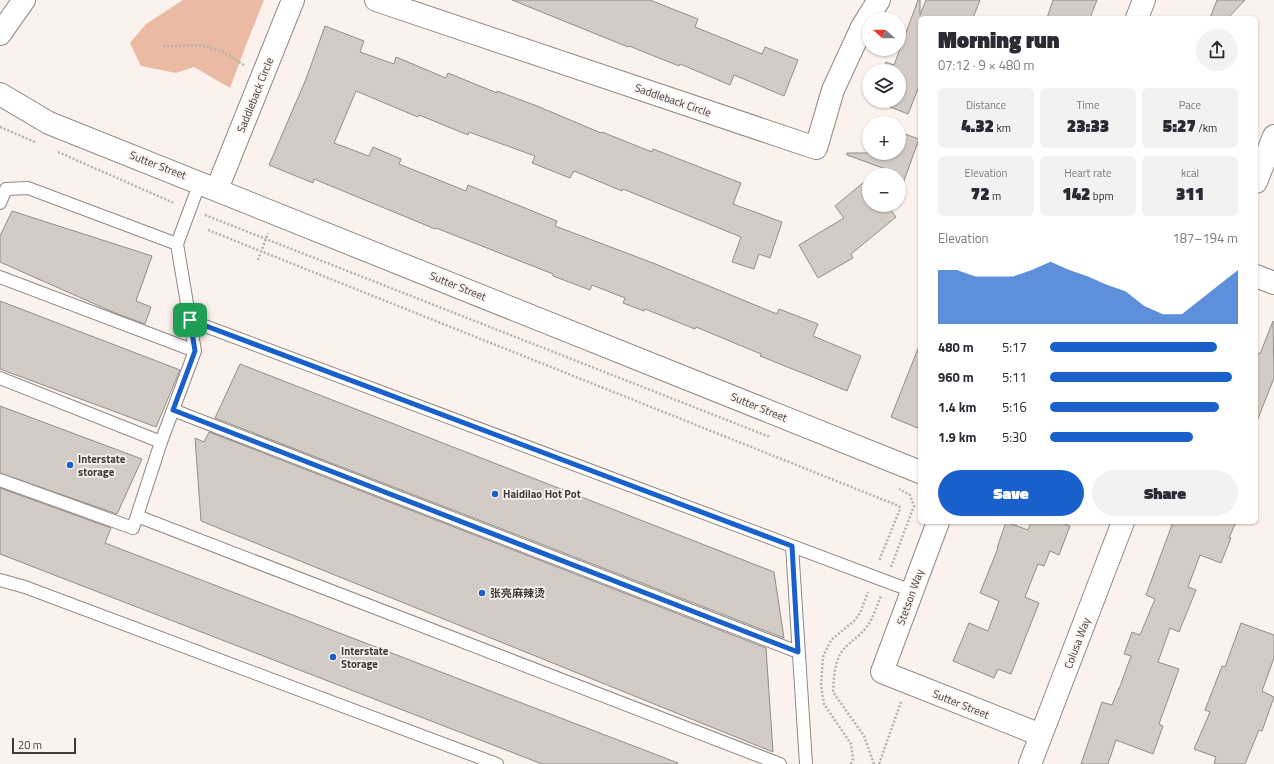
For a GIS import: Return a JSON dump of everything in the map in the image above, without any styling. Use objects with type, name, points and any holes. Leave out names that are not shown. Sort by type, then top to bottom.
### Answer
[{"type":"street","points":[[0,34],[24,0]]},
{"type":"street","name":"Saddleback Circle","points":[[209,186],[293,0]]},
{"type":"street","name":"Saddleback Circle","points":[[376,0],[816,148],[833,90],[862,27],[879,0]]},
{"type":"street","points":[[1138,16],[1144,0]]},
{"type":"street","name":"Sutter Street","points":[[0,94],[49,123],[918,471]]},
{"type":"street","points":[[1258,177],[1274,136]]},
{"type":"street","points":[[1258,277],[1274,283]]},
{"type":"street","name":"Stetson Way","points":[[882,672],[937,524]]},
{"type":"street","name":"Colusa Way","points":[[1030,764],[1122,524]]},
{"type":"street","name":"Sutter Street","points":[[882,672],[1041,735]]},
{"type":"lane","points":[[0,480],[132,528],[161,442],[195,351],[177,244],[190,210],[209,186]]},
{"type":"lane","points":[[0,203],[6,189],[28,188],[177,244]]},
{"type":"lane","points":[[0,276],[195,351]]},
{"type":"lane","points":[[190,320],[912,591]]},
{"type":"lane","points":[[0,378],[161,442]]},
{"type":"lane","points":[[173,410],[798,652]]},
{"type":"lane","points":[[137,516],[780,764]]},
{"type":"lane","points":[[792,546],[806,764]]},
{"type":"lane","points":[[0,580],[25,587],[497,764]]},
{"type":"path","points":[[163,46],[202,45],[223,52],[244,65]]},
{"type":"path","points":[[0,127],[37,143]]},
{"type":"path","points":[[51,149],[190,210],[775,439]]},
{"type":"path","points":[[208,230],[899,506],[900,509],[860,612],[854,621],[831,640],[823,657],[820,686],[824,704],[851,744],[853,759],[851,764]]},
{"type":"path","points":[[258,260],[269,231]]},
{"type":"path","points":[[874,764],[864,736],[833,692],[835,667],[841,653],[852,640],[865,630],[872,618],[914,506],[910,495],[893,486]]},
{"type":"path","points":[[879,764],[908,682]]},
{"type":"shaded area","points":[[183,0],[264,0],[230,88],[194,67],[176,73],[141,66],[130,43],[146,24]]},
{"type":"building","points":[[512,0],[650,0],[698,19],[695,27],[762,54],[765,47],[798,60],[784,96],[734,75],[730,85],[680,64],[679,66],[629,46],[628,47]]},
{"type":"building","points":[[918,0],[920,0],[920,15],[926,0],[980,0],[974,16],[918,16],[918,89],[908,114],[893,108],[906,108],[906,64],[894,64],[897,56],[906,56],[906,32]]},
{"type":"building","points":[[1053,0],[1097,0],[1091,16],[1048,16]]},
{"type":"building","points":[[1217,0],[1245,0],[1230,16],[1211,16]]},
{"type":"building","points":[[325,26],[364,41],[360,52],[394,64],[396,57],[446,78],[448,73],[497,93],[497,91],[537,106],[601,133],[602,132],[652,152],[653,149],[741,183],[733,204],[782,222],[770,258],[759,254],[754,269],[732,262],[741,237],[623,189],[622,191],[574,171],[570,178],[532,163],[535,156],[469,132],[468,135],[419,115],[418,117],[356,91],[334,143],[369,156],[373,147],[401,159],[399,164],[466,191],[468,185],[557,221],[555,226],[653,263],[777,314],[779,309],[818,324],[813,336],[861,356],[847,391],[760,356],[761,354],[696,327],[695,329],[645,309],[644,311],[623,303],[625,298],[592,285],[590,290],[553,276],[553,274],[436,228],[435,229],[314,179],[313,183],[269,165],[306,79]]},
{"type":"building","points":[[906,134],[918,139],[906,175],[906,168],[883,168],[847,155],[847,153],[862,153],[862,160],[906,160]]},
{"type":"building","points":[[862,184],[862,212],[892,212],[896,217],[851,254],[853,258],[818,278],[799,245],[844,218],[835,206]]},
{"type":"building","points":[[12,211],[152,256],[136,301],[151,307],[145,324],[115,313],[0,262],[0,236]]},
{"type":"building","points":[[0,301],[180,370],[156,427],[0,369]]},
{"type":"building","points":[[1273,321],[1274,378],[1258,418],[1258,353],[1260,354]]},
{"type":"building","points":[[918,349],[918,428],[891,417]]},
{"type":"building","name":"Haidilao Hot Pot","points":[[240,364],[774,572],[784,638],[215,418]]},
{"type":"building","name":"Interstate storage","points":[[0,406],[142,459],[117,514],[0,473]]},
{"type":"building","name":"张亮麻辣烫","points":[[209,432],[766,648],[773,752],[201,521],[195,438],[204,442]]},
{"type":"building","name":"Interstate Storage","points":[[0,488],[111,528],[105,543],[678,763],[542,764],[0,554]]},
{"type":"building","points":[[1005,524],[1012,524],[1028,530],[1030,524],[1065,524],[1070,526],[1059,555],[1050,551],[1044,566],[1038,564],[1025,597],[1039,603],[1011,674],[998,669],[994,678],[953,661],[969,623],[988,631],[999,601],[980,593]]},
{"type":"building","points":[[1172,524],[1235,524],[1221,563],[1200,555],[1188,587],[1196,590],[1179,632],[1170,628],[1158,662],[1179,669],[1159,724],[1163,726],[1153,754],[1116,740],[1108,764],[1081,764],[1102,702],[1112,705],[1119,689],[1131,656],[1124,654],[1132,632],[1140,635],[1155,599],[1146,595]]},
{"type":"building","points":[[1241,623],[1274,635],[1274,658],[1262,691],[1274,697],[1262,731],[1259,730],[1245,764],[1214,764],[1216,757],[1194,749],[1210,712],[1205,710],[1222,666],[1225,667]]},
{"type":"place","name":"Interstate storage","points":[[70,465]]},
{"type":"place","name":"Haidilao Hot Pot","points":[[495,494]]},
{"type":"place","name":"张亮麻辣烫","points":[[482,593]]},
{"type":"place","name":"Interstate Storage","points":[[333,657]]},
{"type":"route","points":[[190,320],[792,546],[798,652],[173,410],[195,351],[190,320]]}]
